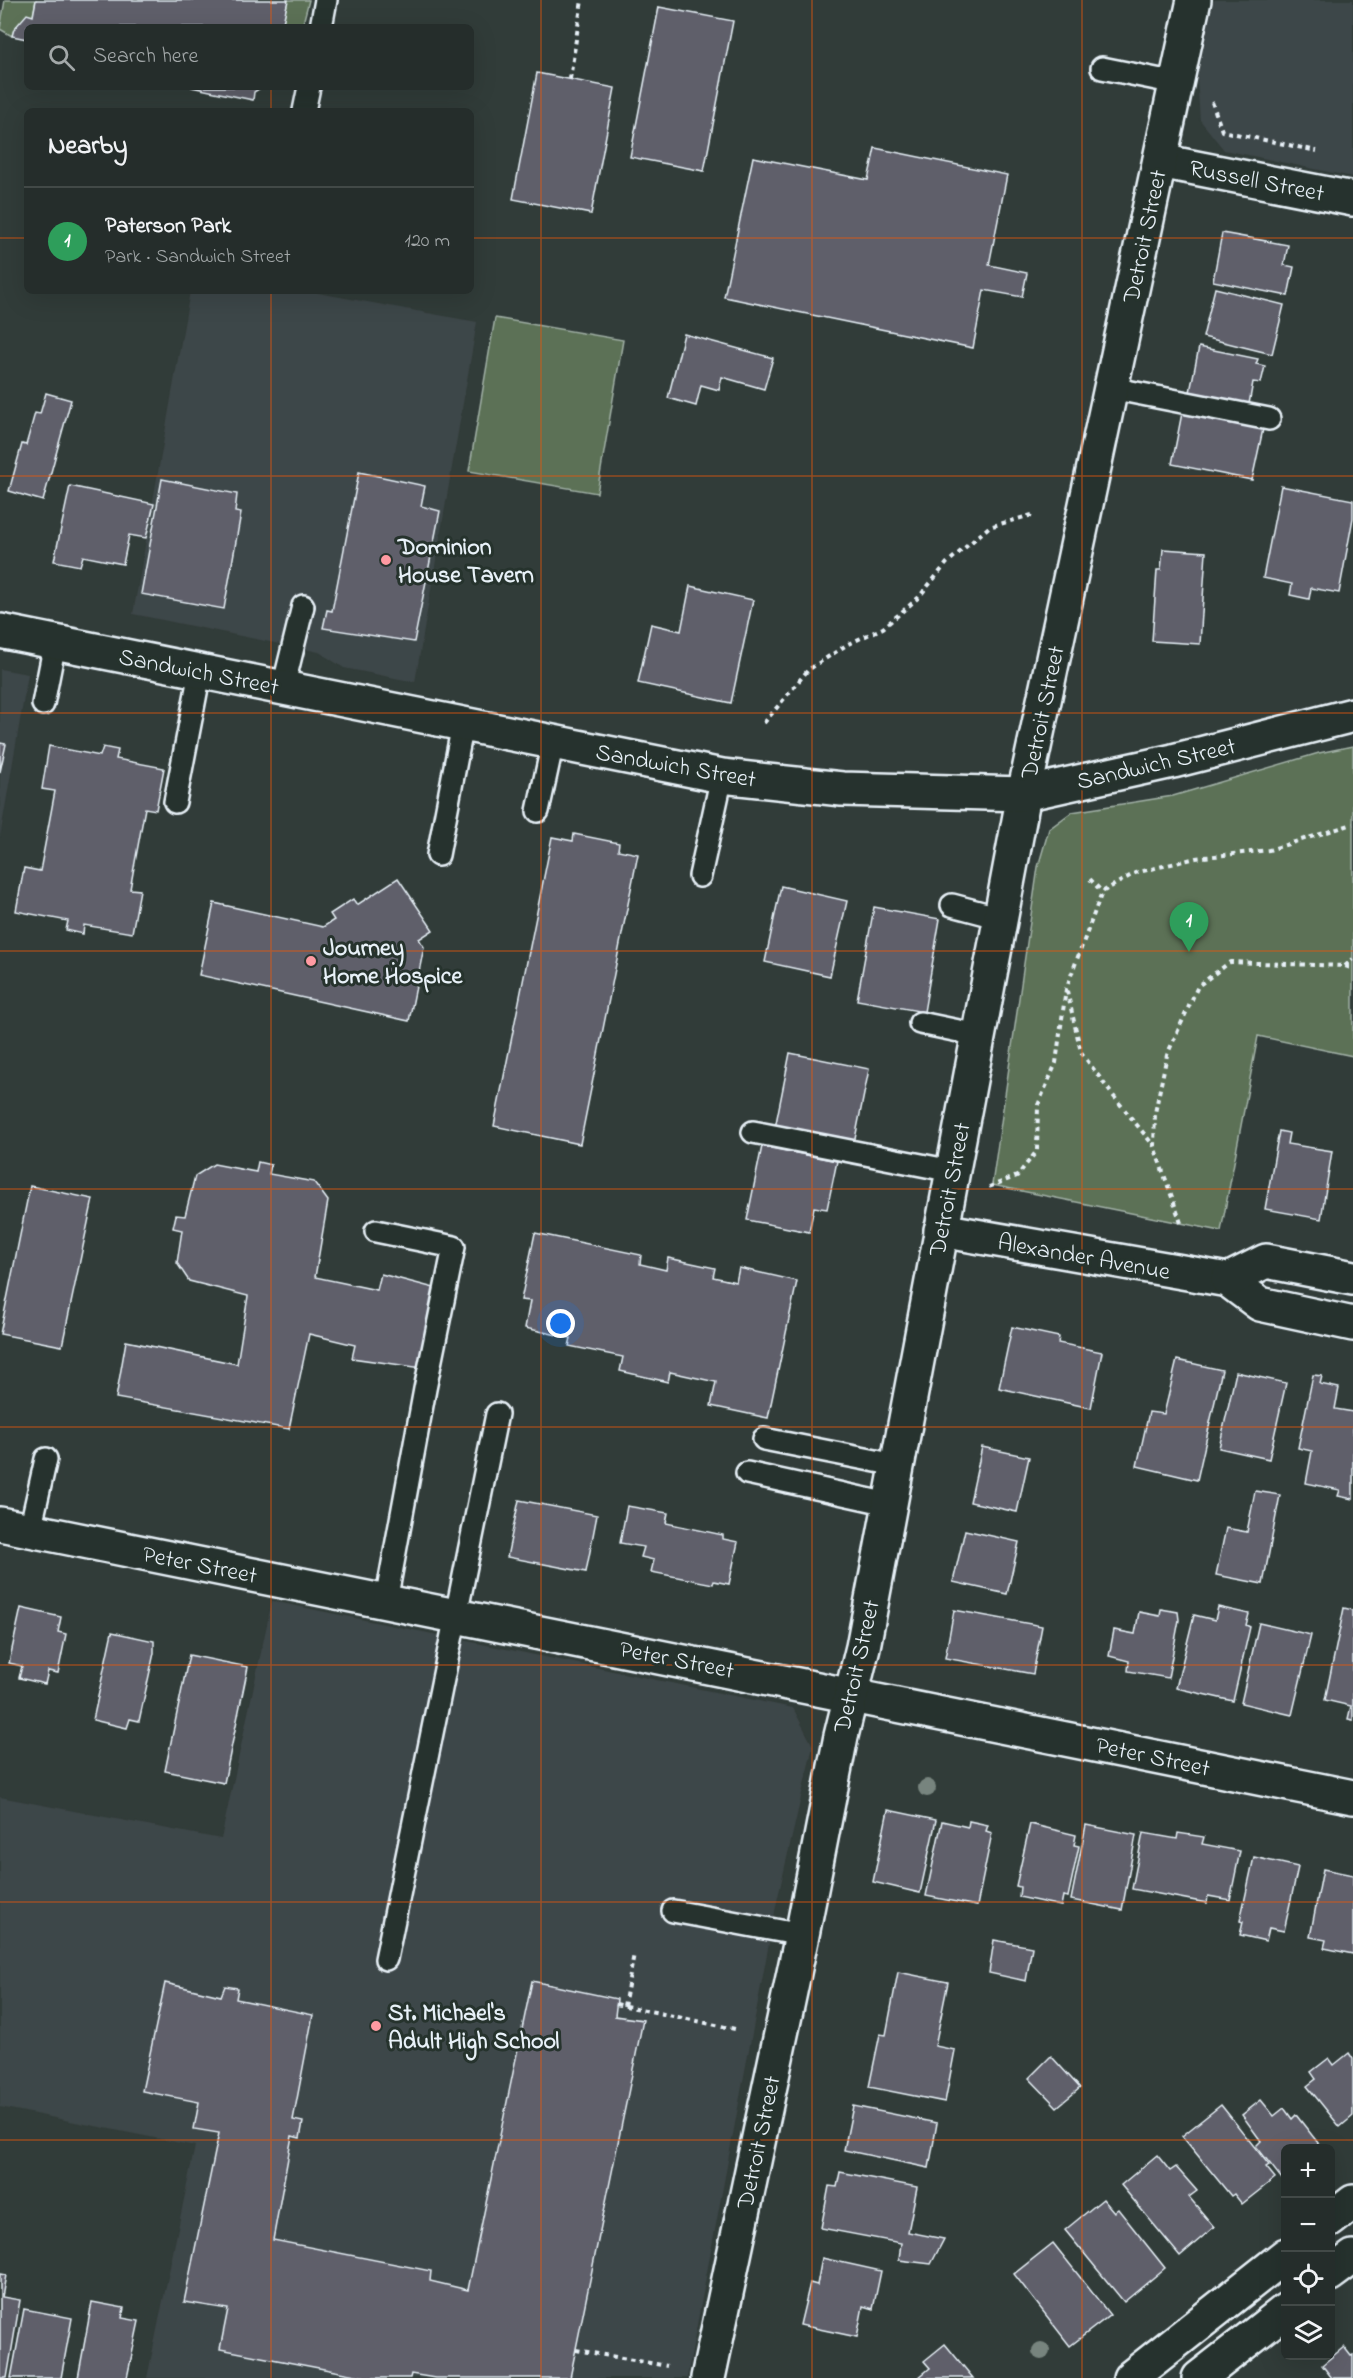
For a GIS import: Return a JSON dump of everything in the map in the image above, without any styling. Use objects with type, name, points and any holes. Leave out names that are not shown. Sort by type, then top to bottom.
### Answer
[{"type":"street","name":"Detroit Street","points":[[708,2378],[802,1935],[841,1736],[852,1695],[1024,794],[1194,0]]},
{"type":"street","name":"Russell Street","points":[[1160,161],[1353,199]]},
{"type":"street","name":"Sandwich Street","points":[[0,631],[722,776],[842,789],[1024,794],[1173,761],[1353,715]]},
{"type":"street","name":"Alexander Avenue","points":[[941,1230],[1228,1280],[1260,1304],[1353,1324]]},
{"type":"street","points":[[1228,1280],[1266,1261],[1353,1278]]},
{"type":"street","name":"Peter Street","points":[[15,1527],[1353,1797]]},
{"type":"street","points":[[1335,2216],[1353,2202]]},
{"type":"street","points":[[1130,2378],[1281,2259]]},
{"type":"street","points":[[1199,2378],[1281,2314]]},
{"type":"lane","points":[[322,24],[326,0]]},
{"type":"lane","points":[[1102,68],[1176,83]]},
{"type":"lane","points":[[305,108],[308,90]]},
{"type":"lane","points":[[1111,388],[1269,419]]},
{"type":"lane","points":[[283,688],[303,606]]},
{"type":"lane","points":[[43,704],[55,643]]},
{"type":"lane","points":[[175,802],[200,672]]},
{"type":"lane","points":[[438,855],[463,724]]},
{"type":"lane","points":[[538,811],[553,742]]},
{"type":"lane","points":[[700,876],[722,776]]},
{"type":"lane","points":[[952,905],[1001,918]]},
{"type":"lane","points":[[920,1023],[978,1035]]},
{"type":"lane","points":[[753,1131],[952,1171]]},
{"type":"lane","points":[[376,1231],[454,1247],[386,1601]]},
{"type":"lane","points":[[386,1959],[458,1616],[497,1414]]},
{"type":"lane","points":[[764,1439],[896,1465]]},
{"type":"lane","points":[[15,1527],[46,1459]]},
{"type":"lane","points":[[747,1473],[889,1504]]},
{"type":"lane","points":[[673,1911],[802,1935]]},
{"type":"path","points":[[570,79],[582,0]]},
{"type":"path","points":[[1208,92],[1222,131],[1320,152]]},
{"type":"path","points":[[765,723],[808,670],[848,644],[883,628],[918,598],[947,563],[989,527],[1032,515]]},
{"type":"path","points":[[989,1187],[1017,1176],[1037,1151],[1038,1105],[1056,1063],[1066,989],[1102,892],[1135,873],[1196,858],[1269,850],[1353,824]]},
{"type":"path","points":[[1090,879],[1102,892]]},
{"type":"path","points":[[1345,966],[1353,959]]},
{"type":"path","points":[[1154,1146],[1155,1113],[1167,1055],[1198,986],[1230,962],[1345,966],[1353,969]]},
{"type":"path","points":[[1066,989],[1081,1052],[1111,1094],[1154,1146],[1181,1223]]},
{"type":"path","points":[[624,2006],[634,1954]]},
{"type":"path","points":[[616,2004],[735,2029]]},
{"type":"path","points":[[576,2350],[667,2366]]},
{"type":"shaded area","points":[[1214,0],[1353,0],[1353,177],[1224,150],[1200,120],[1197,78]]},
{"type":"shaded area","points":[[189,294],[323,294],[477,322],[415,682],[344,668],[319,652],[133,614]]},
{"type":"shaded area","points":[[0,669],[28,674],[0,837]]},
{"type":"shaded area","name":"St. Michael's Adult High School","points":[[272,1601],[793,1708],[813,1746],[777,1901],[687,2378],[147,2378],[195,2146],[0,2107],[0,1797],[221,1839]]},
{"type":"green space","points":[[5,0],[36,0],[33,16],[27,15],[14,29],[12,36],[0,29]]},
{"type":"green space","points":[[288,0],[309,0],[303,24],[283,24]]},
{"type":"green space","points":[[495,318],[623,340],[597,493],[469,471]]},
{"type":"green space","points":[[1353,746],[1353,1056],[1258,1036],[1221,1231],[992,1185],[1038,867],[1049,829],[1072,812],[1173,796],[1319,753]]},
{"type":"building","points":[[36,0],[288,0],[283,24],[24,24],[24,38],[12,36],[14,29],[27,14],[33,16]]},
{"type":"building","points":[[659,7],[733,21],[704,171],[630,157]]},
{"type":"building","points":[[537,73],[615,88],[591,214],[513,199]]},
{"type":"building","points":[[205,90],[257,90],[254,92],[253,100]]},
{"type":"building","points":[[875,148],[1007,175],[989,265],[1027,273],[1022,297],[984,290],[973,348],[724,297],[753,157],[868,180]]},
{"type":"building","points":[[1222,233],[1288,245],[1284,265],[1294,267],[1288,296],[1213,281]]},
{"type":"building","points":[[1215,288],[1284,305],[1272,354],[1203,337]]},
{"type":"building","points":[[684,334],[773,358],[764,389],[722,377],[719,390],[701,385],[696,406],[668,398]]},
{"type":"building","points":[[1199,347],[1258,359],[1256,364],[1265,366],[1261,383],[1253,382],[1249,404],[1190,392]]},
{"type":"building","points":[[46,393],[71,400],[43,501],[9,491],[22,444],[26,445],[35,413],[40,414]]},
{"type":"building","points":[[1182,413],[1263,429],[1252,480],[1172,464]]},
{"type":"building","name":"Dominion House Tavern","points":[[359,472],[425,486],[421,506],[440,511],[414,642],[323,628],[327,610],[332,611]]},
{"type":"building","points":[[162,479],[237,494],[235,512],[241,513],[224,609],[141,594]]},
{"type":"building","points":[[70,486],[154,504],[146,538],[129,535],[123,564],[83,556],[80,566],[54,561]]},
{"type":"building","points":[[1281,486],[1353,500],[1353,518],[1339,593],[1311,588],[1309,599],[1290,595],[1292,584],[1263,578]]},
{"type":"building","points":[[1163,549],[1206,552],[1200,644],[1152,641],[1157,570],[1161,570]]},
{"type":"building","points":[[690,586],[753,600],[731,703],[638,683],[651,624],[681,631]]},
{"type":"building","points":[[0,743],[6,744],[0,772]]},
{"type":"building","points":[[49,746],[100,756],[103,747],[118,750],[116,759],[164,768],[156,810],[145,808],[130,889],[140,890],[132,933],[84,925],[83,934],[66,930],[68,921],[16,911],[24,868],[40,871],[55,791],[42,789]]},
{"type":"building","points":[[574,834],[619,843],[618,850],[638,854],[580,1144],[494,1126],[552,837],[573,841]]},
{"type":"building","name":"Journey Home Hospice","points":[[398,878],[433,930],[419,939],[424,947],[409,1021],[199,975],[214,903],[323,927],[334,920],[330,914],[353,899],[357,905]]},
{"type":"building","points":[[781,886],[847,901],[830,976],[765,962]]},
{"type":"building","points":[[874,907],[940,919],[924,1012],[857,1000]]},
{"type":"building","points":[[790,1053],[869,1069],[854,1144],[775,1128]]},
{"type":"building","points":[[1279,1131],[1289,1133],[1287,1144],[1332,1151],[1321,1219],[1265,1209]]},
{"type":"building","points":[[762,1146],[837,1161],[827,1209],[814,1207],[809,1232],[747,1220]]},
{"type":"building","points":[[258,1162],[271,1165],[269,1174],[314,1182],[328,1201],[315,1277],[377,1290],[381,1274],[438,1289],[422,1368],[352,1358],[355,1345],[309,1334],[289,1429],[116,1398],[126,1341],[237,1364],[248,1296],[189,1281],[177,1263],[182,1230],[173,1228],[176,1215],[185,1216],[195,1176],[214,1164],[256,1172]]},
{"type":"building","points":[[30,1186],[93,1199],[62,1346],[0,1334]]},
{"type":"building","points":[[535,1233],[641,1255],[640,1264],[666,1270],[668,1258],[715,1268],[713,1277],[736,1282],[739,1268],[797,1281],[768,1418],[711,1406],[716,1382],[670,1372],[668,1382],[620,1371],[623,1357],[569,1346],[571,1338],[525,1328],[530,1301],[521,1300]]},
{"type":"building","points":[[1012,1327],[1059,1337],[1058,1343],[1102,1352],[1091,1408],[999,1388]]},
{"type":"building","points":[[1177,1360],[1222,1370],[1197,1480],[1137,1466],[1149,1412],[1164,1414]]},
{"type":"building","points":[[1236,1372],[1286,1383],[1269,1459],[1219,1448]]},
{"type":"building","points":[[1313,1375],[1322,1376],[1320,1384],[1339,1388],[1335,1409],[1353,1412],[1353,1499],[1338,1496],[1340,1490],[1306,1483],[1312,1451],[1298,1448]]},
{"type":"building","points":[[982,1447],[1029,1457],[1017,1512],[970,1502]]},
{"type":"building","points":[[1255,1491],[1280,1495],[1263,1584],[1216,1575],[1226,1528],[1247,1532]]},
{"type":"building","points":[[519,1500],[597,1515],[586,1572],[507,1557]]},
{"type":"building","points":[[627,1506],[668,1513],[666,1523],[723,1535],[723,1539],[738,1542],[729,1584],[714,1581],[713,1584],[651,1572],[654,1560],[641,1557],[644,1547],[620,1543]]},
{"type":"building","points":[[965,1530],[1019,1542],[1007,1594],[953,1582]]},
{"type":"building","points":[[1218,1607],[1249,1614],[1246,1625],[1250,1627],[1233,1701],[1176,1688],[1194,1615],[1215,1620]]},
{"type":"building","points":[[21,1608],[61,1617],[58,1632],[66,1634],[58,1673],[48,1671],[45,1684],[19,1678],[22,1666],[9,1663]]},
{"type":"building","points":[[1344,1608],[1353,1610],[1353,1720],[1348,1719],[1351,1706],[1325,1700]]},
{"type":"building","points":[[1161,1609],[1178,1612],[1179,1620],[1168,1678],[1128,1671],[1129,1661],[1109,1656],[1114,1630],[1135,1634],[1139,1612],[1160,1616]]},
{"type":"building","points":[[954,1610],[1042,1626],[1033,1674],[945,1658]]},
{"type":"building","points":[[1259,1623],[1311,1635],[1292,1715],[1241,1703]]},
{"type":"building","points":[[112,1632],[154,1641],[154,1653],[139,1721],[130,1719],[127,1728],[93,1720]]},
{"type":"building","points":[[189,1655],[248,1667],[224,1783],[165,1771]]},
{"type":"building","points":[[888,1810],[936,1820],[920,1893],[873,1882]]},
{"type":"building","points":[[942,1821],[968,1827],[969,1821],[988,1825],[986,1831],[992,1833],[977,1906],[926,1896]]},
{"type":"building","points":[[1030,1824],[1076,1835],[1074,1845],[1079,1846],[1068,1897],[1063,1896],[1061,1906],[1019,1897],[1020,1887],[1016,1886]]},
{"type":"building","points":[[1086,1825],[1136,1835],[1122,1910],[1071,1900]]},
{"type":"building","points":[[1143,1833],[1177,1839],[1178,1833],[1204,1837],[1202,1844],[1240,1851],[1230,1900],[1208,1896],[1207,1903],[1132,1889]]},
{"type":"building","points":[[1254,1857],[1298,1867],[1284,1931],[1269,1928],[1266,1941],[1240,1935],[1243,1922],[1240,1921]]},
{"type":"building","points":[[1323,1869],[1353,1875],[1353,1954],[1324,1948],[1326,1940],[1310,1937]]},
{"type":"building","points":[[994,1940],[1032,1947],[1026,1981],[989,1973]]},
{"type":"building","points":[[898,1972],[948,1982],[935,2046],[955,2050],[945,2102],[869,2087],[880,2034],[886,2035]]},
{"type":"building","points":[[532,1981],[617,1999],[615,2016],[643,2020],[570,2378],[435,2378],[411,2374],[410,2378],[371,2378],[220,2349],[228,2309],[184,2302],[219,2133],[194,2129],[199,2102],[142,2091],[165,1983],[221,1996],[225,1986],[238,1988],[236,1999],[313,2015],[293,2120],[303,2122],[300,2138],[292,2136],[273,2240],[431,2271],[430,2281],[468,2290]]},
{"type":"building","points":[[1349,2053],[1353,2059],[1353,2116],[1340,2127],[1307,2086],[1316,2079],[1311,2072],[1329,2058],[1334,2065]]},
{"type":"building","points":[[1051,2056],[1080,2088],[1057,2107],[1029,2078]]},
{"type":"building","points":[[1261,2100],[1274,2116],[1284,2108],[1292,2119],[1296,2115],[1319,2144],[1281,2144],[1281,2178],[1256,2146],[1261,2141],[1242,2115]]},
{"type":"building","points":[[1221,2105],[1269,2165],[1266,2167],[1275,2178],[1242,2204],[1234,2194],[1231,2196],[1182,2136]]},
{"type":"building","points":[[853,2106],[937,2123],[929,2168],[844,2150]]},
{"type":"building","points":[[1157,2155],[1170,2171],[1176,2167],[1197,2191],[1189,2197],[1214,2227],[1180,2256],[1121,2185]]},
{"type":"building","points":[[840,2172],[917,2187],[908,2232],[944,2239],[931,2264],[899,2260],[901,2243],[821,2228],[829,2186],[837,2187]]},
{"type":"building","points":[[1103,2199],[1114,2212],[1118,2209],[1165,2268],[1124,2302],[1065,2230]]},
{"type":"building","points":[[1053,2243],[1110,2315],[1070,2346],[1014,2274]]},
{"type":"building","points":[[822,2258],[881,2271],[873,2309],[863,2306],[857,2337],[800,2325],[810,2283],[817,2285]]},
{"type":"building","points":[[0,2274],[6,2275],[2,2297],[20,2300],[7,2378],[0,2378]]},
{"type":"building","points":[[92,2302],[124,2308],[122,2318],[139,2321],[127,2378],[78,2378]]},
{"type":"building","points":[[24,2309],[72,2318],[61,2378],[11,2378]]},
{"type":"building","points":[[945,2344],[973,2378],[918,2378],[930,2368],[924,2361]]},
{"type":"building","points":[[1344,2347],[1351,2356],[1353,2355],[1353,2378],[1332,2378],[1322,2365],[1328,2360],[1335,2360],[1335,2354]]},
{"type":"place","name":"Dominion House Tavern","points":[[386,560]]},
{"type":"place","name":"Paterson Park","points":[[1189,952]]},
{"type":"place","name":"Journey Home Hospice","points":[[311,961]]},
{"type":"place","name":"St. Michael's Adult High School","points":[[376,2026]]}]
